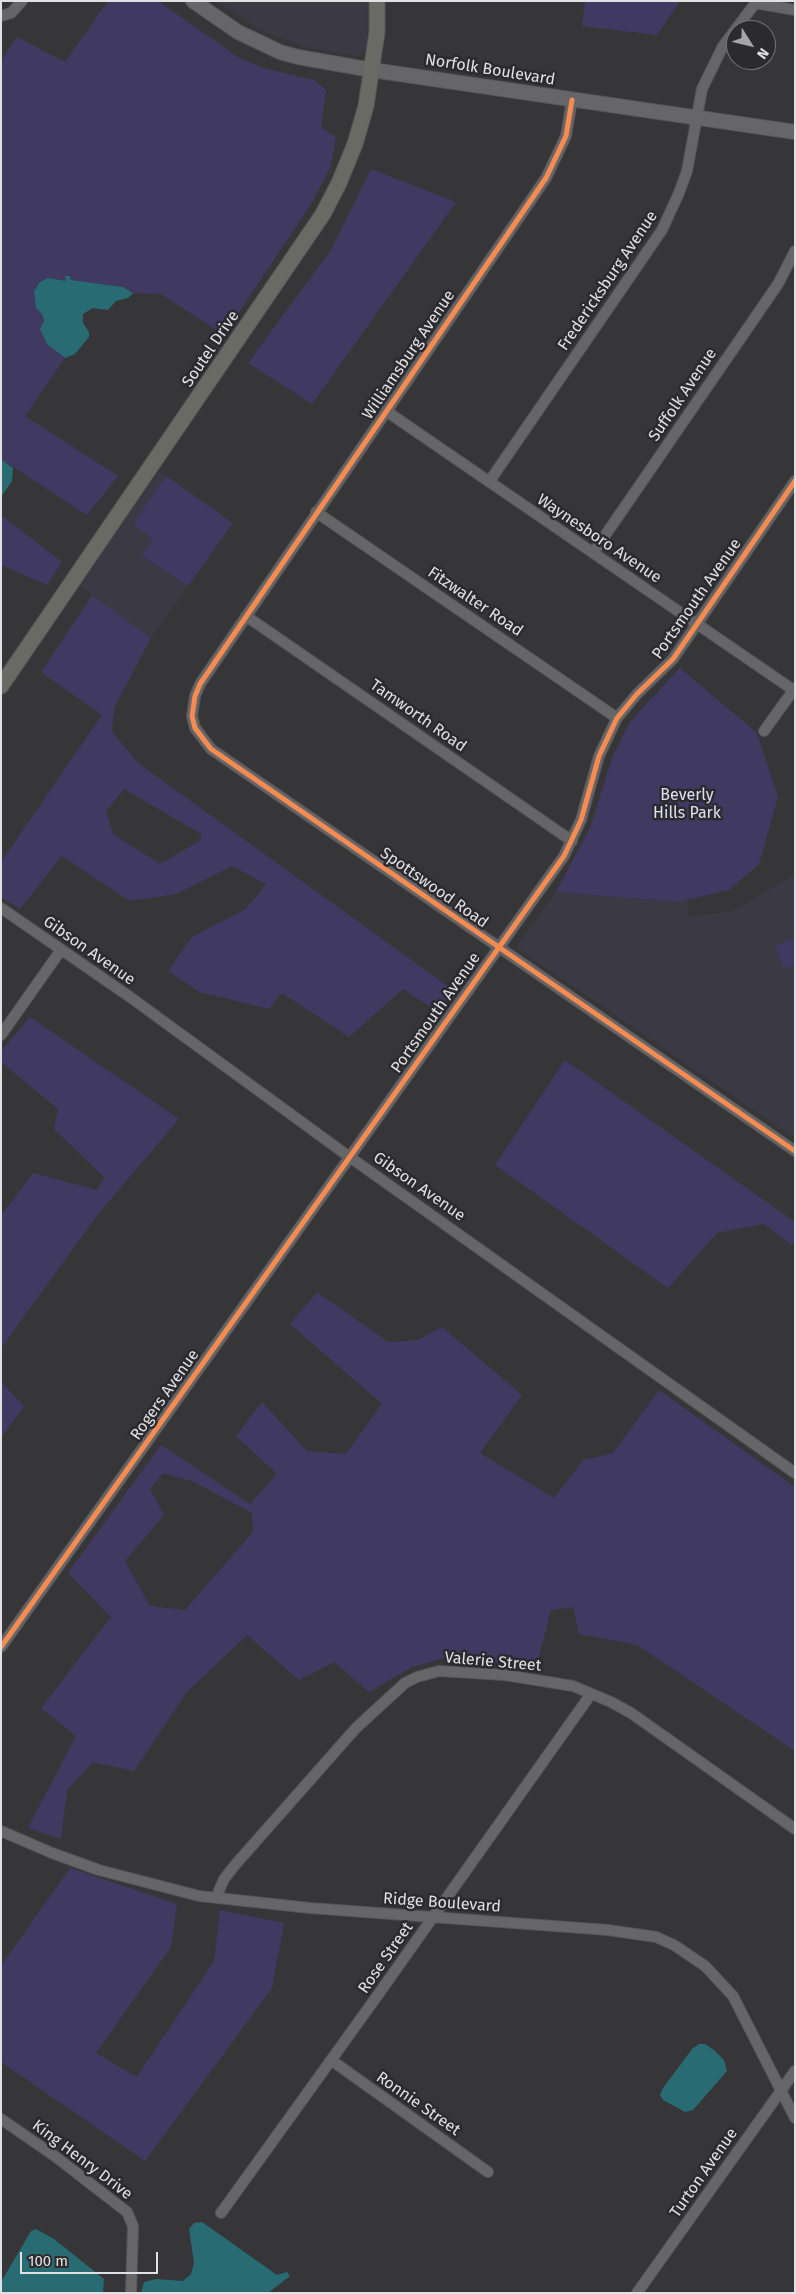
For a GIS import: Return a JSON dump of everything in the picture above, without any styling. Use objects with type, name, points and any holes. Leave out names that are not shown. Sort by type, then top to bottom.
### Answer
[{"type":"main road","name":"Soutel Drive","points":[[1,686],[323,214],[340,184],[356,144],[366,106],[377,32],[377,1]]},
{"type":"street","points":[[3,16],[11,13],[22,1]]},
{"type":"street","name":"Norfolk Boulevard","points":[[193,1],[238,32],[280,52],[318,61],[795,132]]},
{"type":"street","points":[[756,2],[795,10]]},
{"type":"street","name":"Fredericksburg Avenue","points":[[489,482],[662,230],[680,193],[687,171],[695,118],[702,89],[714,60],[756,2]]},
{"type":"street","name":"Williamsburg Avenue","points":[[246,616],[554,164],[566,136],[572,100]]},
{"type":"street","name":"Suffolk Avenue","points":[[593,553],[778,284],[795,251]]},
{"type":"street","name":"Waynesboro Avenue","points":[[386,411],[794,690]]},
{"type":"street","name":"Portsmouth Avenue","points":[[350,1157],[564,856],[581,820],[599,756],[616,718],[672,659],[795,482]]},
{"type":"street","name":"Fitzwalter Road","points":[[316,512],[616,718]]},
{"type":"street","name":"Tamworth Road","points":[[246,616],[572,841]]},
{"type":"street","name":"Spottswood Road","points":[[246,616],[200,684],[195,696],[192,716],[195,728],[201,738],[211,748],[795,1151]]},
{"type":"street","points":[[764,731],[794,690]]},
{"type":"street","name":"Gibson Avenue","points":[[1,908],[130,997],[350,1157],[795,1473]]},
{"type":"street","points":[[1,1034],[61,950]]},
{"type":"street","name":"Rogers Avenue","points":[[1,1647],[350,1157]]},
{"type":"street","name":"Valerie Street","points":[[216,1898],[224,1880],[252,1844],[356,1728],[405,1683],[422,1675],[439,1672],[483,1673],[573,1686],[631,1713],[795,1829]]},
{"type":"street","name":"Rose Street","points":[[221,2213],[591,1694]]},
{"type":"street","name":"Ridge Boulevard","points":[[1,1831],[99,1870],[163,1888],[216,1898],[310,1908],[618,1931],[656,1937],[674,1945],[705,1966],[733,1996],[795,2118]]},
{"type":"street","name":"Ronnie Street","points":[[331,2060],[488,2172]]},
{"type":"street","name":"Turton Avenue","points":[[637,2293],[795,2071]]},
{"type":"street","name":"King Henry Drive","points":[[1,2119],[56,2157],[126,2212],[133,2226],[131,2293]]},
{"type":"shaded area","points":[[216,1],[368,1],[367,49],[359,56],[305,47],[261,30]]},
{"type":"shaded area","points":[[159,471],[166,476],[133,524],[153,539],[143,557],[188,586],[151,638],[80,586]]},
{"type":"shaded area","points":[[795,874],[795,1138],[516,947],[556,892],[677,902],[688,899],[689,917],[733,911]]},
{"type":"green space","points":[[108,1],[158,1],[238,57],[263,68],[314,80],[326,90],[321,127],[336,137],[331,166],[311,204],[224,335],[161,294],[133,293],[123,287],[71,280],[70,276],[67,281],[62,282],[48,278],[40,282],[34,291],[42,314],[47,344],[65,358],[25,416],[118,476],[87,515],[1,459],[1,61],[17,37],[65,62]]},
{"type":"green space","points":[[585,1],[680,1],[657,35],[582,26]]},
{"type":"green space","points":[[371,169],[456,202],[312,404],[248,363],[331,250]]},
{"type":"green space","points":[[166,476],[233,523],[188,586],[142,556],[153,539],[133,524]]},
{"type":"green space","points":[[1,515],[62,562],[47,585],[1,565]]},
{"type":"green space","points":[[92,595],[151,638],[114,708],[112,732],[138,763],[453,990],[438,1012],[403,989],[349,1037],[282,993],[269,1009],[199,992],[168,971],[192,937],[246,909],[266,884],[232,866],[176,894],[130,901],[62,856],[20,909],[1,897],[1,862],[102,715],[41,672]],"holes":[[[124,789],[201,834],[201,840],[160,864],[113,834],[106,811]]]},
{"type":"green space","name":"Beverly Hills Park","points":[[680,668],[757,733],[778,797],[759,864],[729,890],[677,902],[556,892],[590,828],[612,758],[629,723]]},
{"type":"green space","points":[[795,938],[795,965],[785,969],[775,946]]},
{"type":"green space","points":[[30,1017],[179,1119],[99,1213],[1,1348],[1,1216],[33,1173],[97,1190],[104,1177],[54,1129],[58,1109],[1,1062],[1,1051]]},
{"type":"green space","points":[[565,1060],[795,1222],[795,1240],[792,1245],[764,1224],[717,1233],[668,1288],[495,1165]]},
{"type":"green space","points":[[317,1292],[388,1342],[418,1340],[442,1327],[522,1395],[480,1453],[554,1498],[583,1460],[613,1453],[659,1390],[795,1487],[795,1751],[637,1645],[579,1634],[573,1607],[551,1610],[536,1668],[452,1656],[412,1667],[369,1692],[334,1662],[299,1680],[247,1635],[186,1693],[134,1771],[93,1762],[67,1790],[61,1839],[28,1828],[76,1736],[41,1708],[111,1617],[68,1573],[161,1445],[250,1504],[277,1474],[236,1436],[262,1402],[307,1451],[346,1454],[382,1404],[290,1324]],"holes":[[[163,1473],[192,1481],[252,1513],[253,1532],[185,1610],[150,1606],[125,1561],[164,1515],[150,1489]]]},
{"type":"green space","points":[[1,1382],[24,1406],[1,1438]]},
{"type":"green space","points":[[70,1868],[177,1904],[171,1947],[96,2053],[137,2077],[214,1961],[220,1910],[284,1923],[272,1988],[145,2161],[1,2062],[1,1966]]},
{"type":"water","points":[[65,276],[70,276],[71,280],[123,287],[133,293],[128,298],[116,301],[108,310],[93,308],[83,314],[83,323],[89,332],[89,337],[75,354],[65,358],[47,344],[40,329],[44,321],[42,314],[36,308],[34,291],[40,282],[48,278],[66,281]]},
{"type":"water","points":[[1,459],[13,468],[12,481],[1,497]]},
{"type":"water","points":[[699,2044],[705,2044],[714,2050],[724,2060],[727,2071],[693,2110],[685,2112],[663,2100],[660,2095],[663,2088],[692,2049]]},
{"type":"water","points":[[202,2222],[277,2275],[287,2272],[290,2276],[268,2293],[141,2293],[144,2282],[156,2279],[183,2281],[191,2274],[194,2263],[189,2229],[194,2223]]},
{"type":"water","points":[[36,2229],[54,2239],[104,2279],[103,2293],[1,2293],[1,2282],[31,2231]]},
{"type":"cycle path","points":[[572,100],[566,136],[546,178],[200,684],[195,696],[192,716],[195,728],[211,749],[795,1151]]},
{"type":"cycle path","points":[[1,1647],[564,856],[581,820],[599,756],[617,718],[637,694],[673,659],[795,481]]}]
